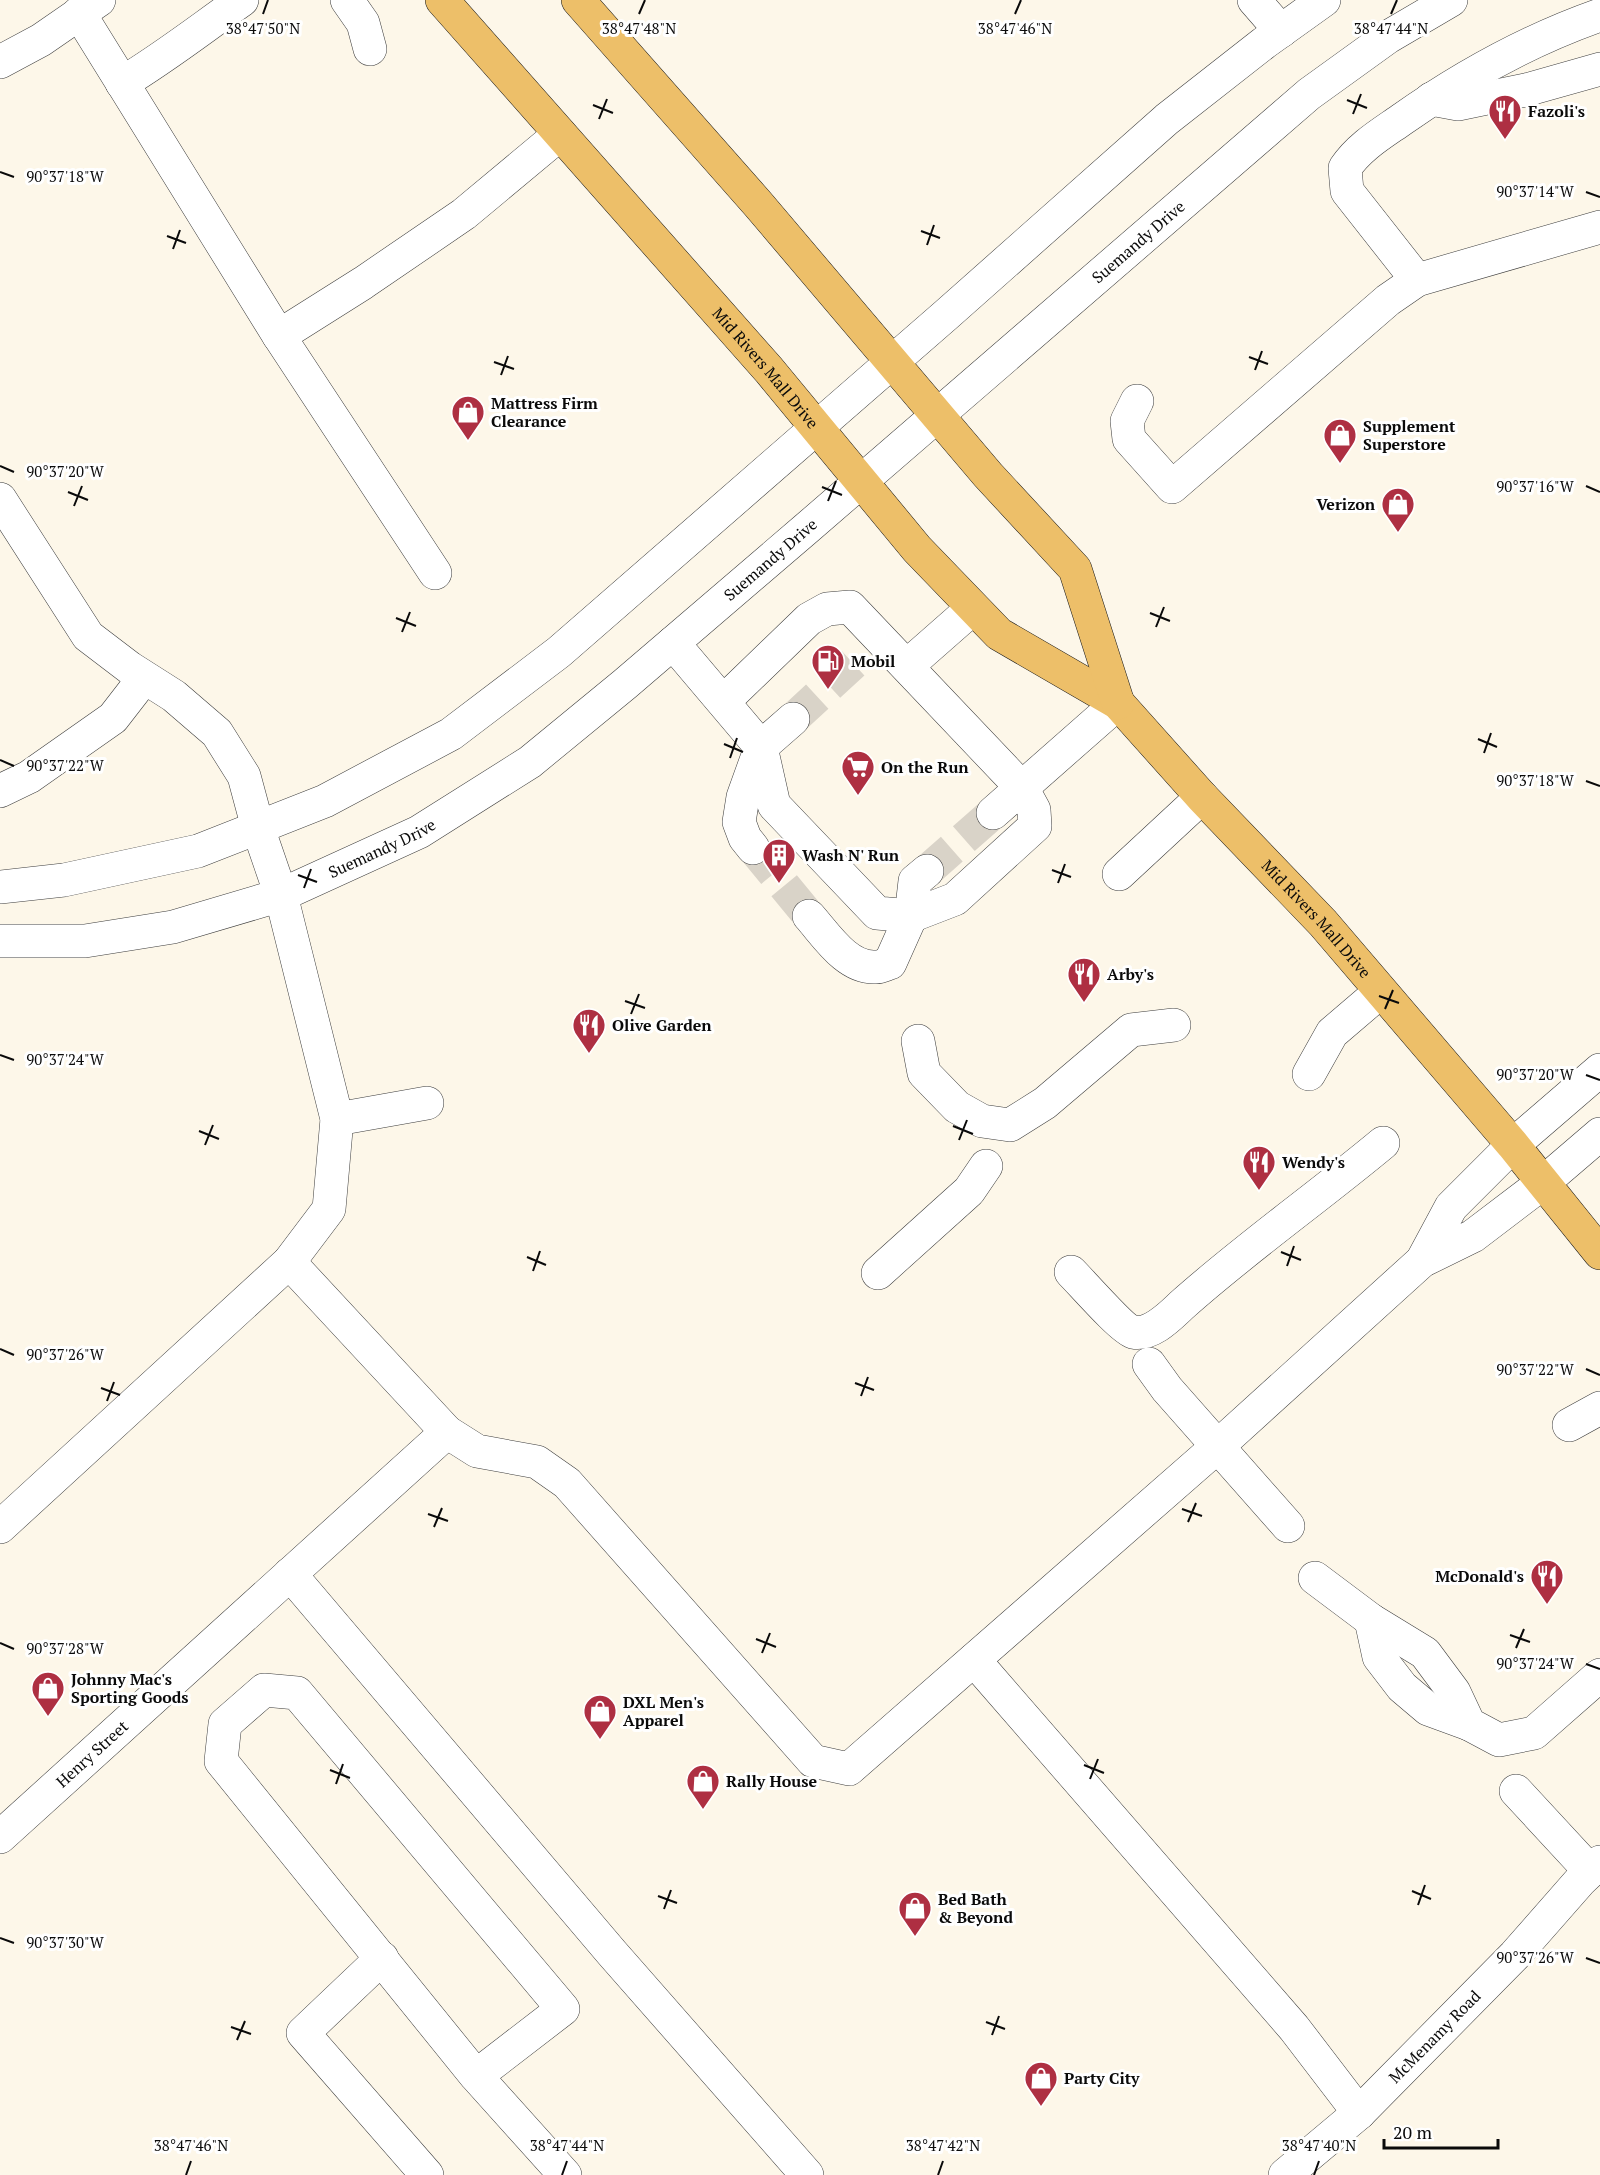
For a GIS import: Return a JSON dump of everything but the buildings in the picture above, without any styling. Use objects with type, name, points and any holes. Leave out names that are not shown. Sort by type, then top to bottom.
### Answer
[{"type":"main road","name":"Mid Rivers Mall Drive","points":[[442,0],[769,370],[917,549],[999,634],[1118,703],[1202,797],[1323,923],[1513,1145],[1600,1253]]},
{"type":"main road","name":"Mid Rivers Mall Drive","points":[[578,0],[758,204],[988,475],[1075,569],[1118,703]]},
{"type":"street","points":[[122,83],[165,57],[242,0]]},
{"type":"street","points":[[347,0],[363,23],[370,49]]},
{"type":"street","points":[[1254,0],[1281,31]]},
{"type":"street","points":[[0,887],[64,880],[198,851],[325,801],[451,734],[559,652],[1167,119],[1324,0]]},
{"type":"street","name":"Suemandy Drive","points":[[0,941],[85,941],[173,927],[281,895],[419,832],[530,762],[673,643],[1309,94],[1388,37],[1451,0]]},
{"type":"street","points":[[0,62],[41,40],[89,7],[122,83],[279,336],[435,573]]},
{"type":"street","points":[[1417,280],[1347,191],[1345,168],[1353,157],[1375,138],[1431,99],[1484,67],[1600,15]]},
{"type":"street","points":[[1431,99],[1458,104],[1526,90],[1600,69]]},
{"type":"street","points":[[279,336],[363,283],[464,213],[560,134]]},
{"type":"street","points":[[1137,401],[1127,421],[1129,439],[1172,487],[1388,300],[1417,280],[1600,227]]},
{"type":"street","points":[[0,499],[88,636],[144,678],[174,696],[217,733],[244,776],[258,828],[281,895],[337,1119],[329,1209],[289,1262],[0,1527]]},
{"type":"street","points":[[673,643],[761,747],[774,806],[877,913],[911,916],[955,899],[1035,826],[1034,810],[1022,788],[907,666],[870,649],[850,607],[827,609],[809,619],[723,702]]},
{"type":"street","points":[[907,666],[973,608]]},
{"type":"street","points":[[0,791],[29,777],[113,718],[144,678]]},
{"type":"street","points":[[993,813],[1118,703]]},
{"type":"street","points":[[753,848],[745,838],[739,822],[743,797],[761,747],[793,718]]},
{"type":"street","points":[[1119,874],[1202,797]]},
{"type":"street","points":[[809,916],[841,953],[858,963],[875,967],[890,963],[911,916],[915,881],[927,872]]},
{"type":"street","points":[[1309,1074],[1332,1033],[1380,992]]},
{"type":"street","points":[[918,1041],[924,1072],[957,1107],[981,1122],[1010,1125],[1046,1103],[1131,1030],[1174,1025]]},
{"type":"street","points":[[1422,1260],[1451,1207],[1513,1145],[1600,1070]]},
{"type":"street","points":[[337,1119],[427,1103]]},
{"type":"street","points":[[289,1262],[447,1432],[477,1451],[537,1462],[567,1483],[813,1761],[849,1770],[1218,1446],[1422,1260],[1473,1236],[1544,1182],[1600,1134]]},
{"type":"street","points":[[1071,1272],[1125,1327],[1132,1332],[1146,1332],[1165,1320],[1229,1263],[1345,1175],[1383,1143]]},
{"type":"street","points":[[878,1273],[969,1191],[986,1166]]},
{"type":"street","points":[[1149,1364],[1167,1389],[1288,1526]]},
{"type":"street","points":[[1569,1425],[1600,1408]]},
{"type":"street","name":"Henry Street","points":[[0,1837],[447,1432]]},
{"type":"street","points":[[290,1574],[612,1953],[807,2175]]},
{"type":"street","points":[[1315,1578],[1371,1620],[1379,1657],[1402,1687],[1428,1709],[1499,1740],[1534,1733],[1600,1675]]},
{"type":"street","points":[[974,1660],[1294,2028],[1359,2113]]},
{"type":"street","points":[[476,2076],[563,2009],[297,1693],[264,1690],[225,1724],[221,1761],[476,2076],[565,2175]]},
{"type":"street","points":[[1516,1791],[1595,1866]]},
{"type":"street","name":"McMenamy Road","points":[[1285,2175],[1359,2113],[1515,1955],[1595,1866]]},
{"type":"street","points":[[382,1958],[303,2032],[427,2175]]},
{"type":"tunnel","points":[[793,719],[859,658]]},
{"type":"tunnel","points":[[927,871],[993,813]]},
{"type":"tunnel","points":[[753,848],[809,916]]},
{"type":"place","name":"Fazoli's","points":[[1505,140]]},
{"type":"place","name":"Mattress Firm Clearance","points":[[468,441]]},
{"type":"place","name":"Supplement Superstore","points":[[1340,464]]},
{"type":"place","name":"Verizon","points":[[1398,533]]},
{"type":"place","name":"Mobil","points":[[828,690]]},
{"type":"place","name":"On the Run","points":[[858,796]]},
{"type":"place","name":"Wash N' Run","points":[[779,884]]},
{"type":"place","name":"Arby's","points":[[1084,1003]]},
{"type":"place","name":"Olive Garden","points":[[589,1054]]},
{"type":"place","name":"Wendy's","points":[[1259,1191]]},
{"type":"place","name":"McDonald's","points":[[1547,1605]]},
{"type":"place","name":"Johnny Mac's Sporting Goods","points":[[48,1717]]},
{"type":"place","name":"DXL Men's Apparel","points":[[600,1740]]},
{"type":"place","name":"Rally House","points":[[703,1810]]},
{"type":"place","name":"Bed Bath & Beyond","points":[[915,1937]]},
{"type":"place","name":"Party City","points":[[1041,2107]]}]
